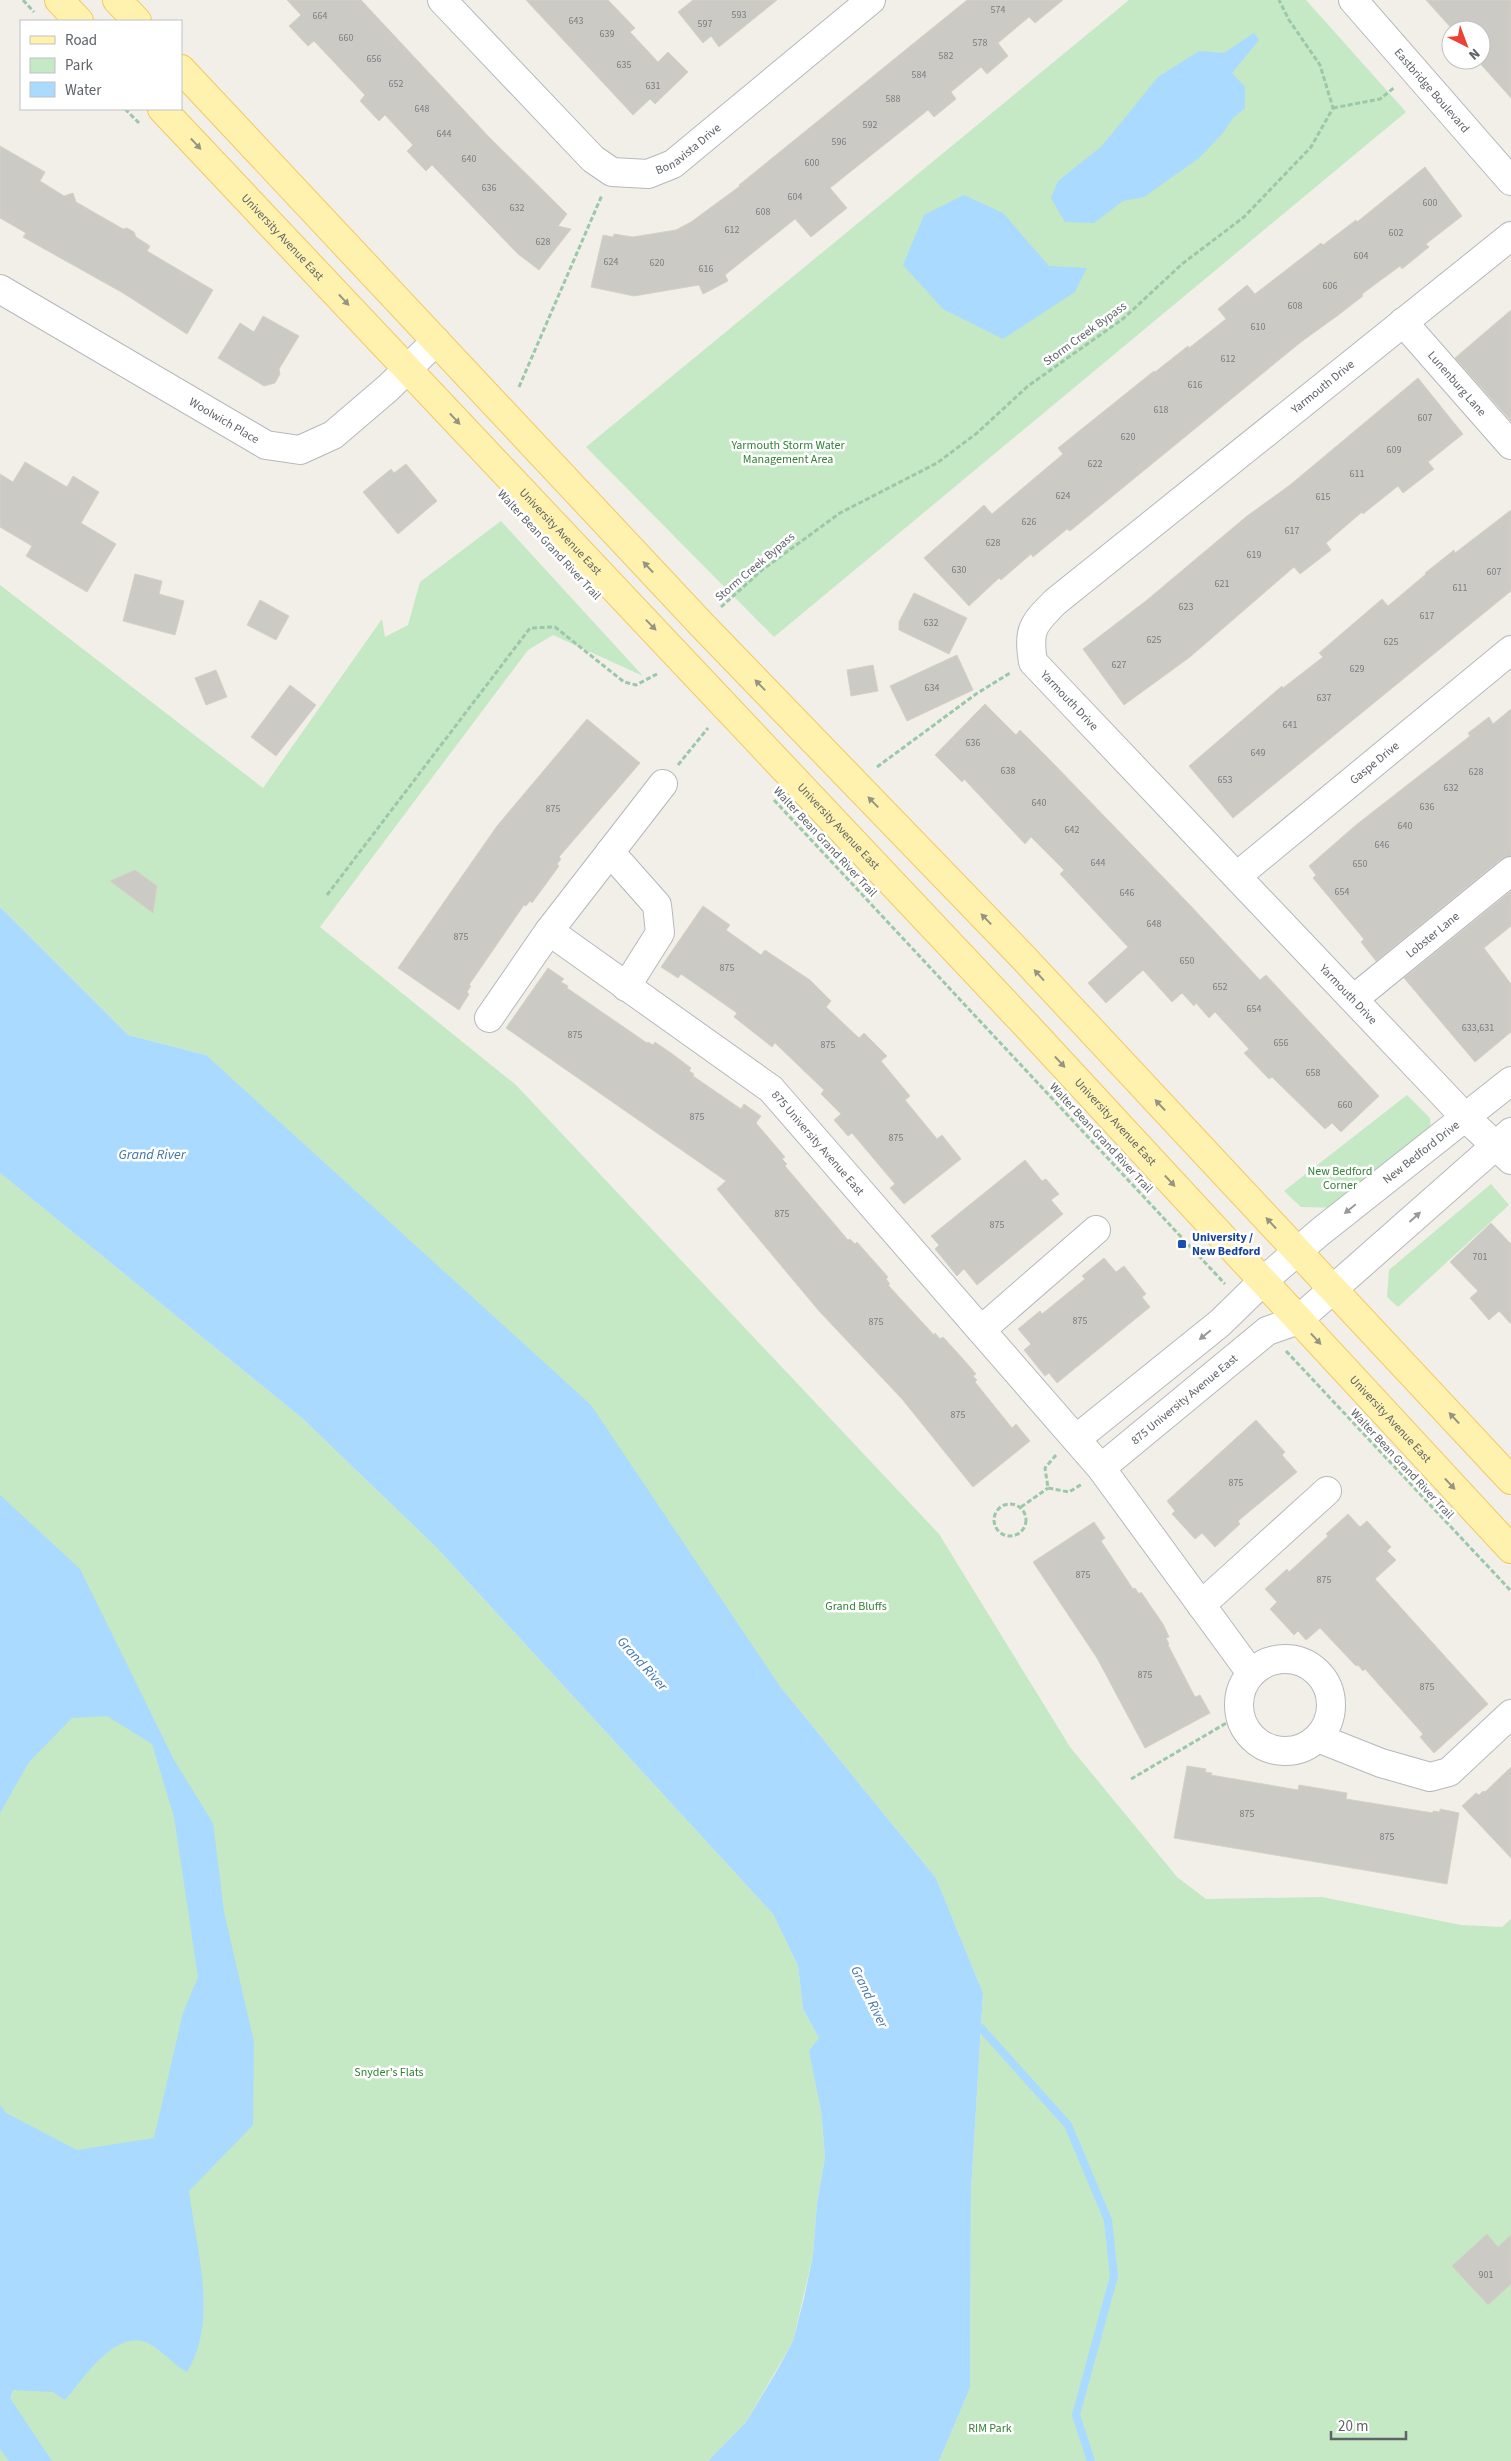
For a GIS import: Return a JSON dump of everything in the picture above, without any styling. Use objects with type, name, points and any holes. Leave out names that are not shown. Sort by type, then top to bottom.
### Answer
[{"type":"main road","points":[[59,0],[78,20]]},
{"type":"main road","points":[[117,0],[136,20]]},
{"type":"main road","points":[[182,70],[702,625],[1020,954],[1511,1480]]},
{"type":"main road","name":"University Avenue East","points":[[163,110],[676,651],[1511,1550]]},
{"type":"street","points":[[442,0],[593,159],[612,172]]},
{"type":"street","name":"Bonavista Drive","points":[[612,172],[648,174],[673,164],[871,0]]},
{"type":"street","name":"Eastbridge Boulevard","points":[[1353,0],[1511,181]]},
{"type":"street","name":"Yarmouth Drive","points":[[1506,1146],[1465,1117],[1355,998],[1033,662],[1030,638],[1039,618],[1055,602],[1511,236]]},
{"type":"street","name":"Woolwich Place","points":[[0,289],[266,445],[300,450],[332,435],[436,341]]},
{"type":"street","name":"Lunenburg Lane","points":[[1404,322],[1511,445]]},
{"type":"street","name":"Gaspe Drive","points":[[1238,876],[1511,650]]},
{"type":"street","points":[[489,1018],[548,931],[663,784]]},
{"type":"street","points":[[610,852],[658,905],[660,933],[626,987]]},
{"type":"street","name":"Lobster Lane","points":[[1355,998],[1511,871]]},
{"type":"street","name":"875 University Avenue East","points":[[548,931],[771,1089],[1102,1468],[1251,1673]]},
{"type":"street","name":"New Bedford Drive","points":[[1235,1295],[1263,1281],[1511,1080]]},
{"type":"street","points":[[1275,1339],[1506,1146]]},
{"type":"street","points":[[981,1330],[1096,1230]]},
{"type":"street","points":[[1076,1440],[1235,1295]]},
{"type":"street","name":"875 University Avenue East","points":[[1102,1468],[1275,1339]]},
{"type":"street","points":[[1201,1605],[1327,1491]]},
{"type":"street","points":[[1277,1659],[1292,1659],[1306,1664],[1318,1672],[1327,1684],[1331,1698],[1331,1713],[1326,1726],[1318,1738],[1292,1751],[1278,1751],[1265,1747],[1253,1739],[1245,1728],[1240,1716],[1239,1700],[1243,1686],[1251,1673],[1263,1664],[1277,1659]]},
{"type":"street","points":[[1318,1738],[1402,1770],[1430,1777],[1449,1772],[1511,1714]]},
{"type":"path","points":[[1279,0],[1289,20],[1320,65],[1333,108],[1380,98],[1416,72]]},
{"type":"path","name":"Storm Creek Bypass","points":[[718,610],[762,570],[840,513],[937,463],[977,433],[1028,386],[1124,318],[1182,264],[1244,217],[1311,147],[1333,108]]},
{"type":"path","points":[[519,387],[612,172]]},
{"type":"path","points":[[327,894],[530,628],[555,627],[624,682],[636,685],[658,674]]},
{"type":"path","points":[[877,768],[1001,677],[1033,662]]},
{"type":"path","points":[[653,669],[664,681]]},
{"type":"path","points":[[701,722],[714,736]]},
{"type":"path","points":[[663,784],[708,728]]},
{"type":"path","name":"Walter Bean Grand River Trail","points":[[768,794],[1235,1295]]},
{"type":"path","name":"Walter Bean Grand River Trail","points":[[1275,1339],[1511,1591]]},
{"type":"path","points":[[1048,1488],[1045,1468],[1076,1440]]},
{"type":"path","points":[[1021,1508],[1048,1488],[1069,1492],[1102,1468]]},
{"type":"path","points":[[1006,1504],[1021,1508],[1026,1517],[1025,1528],[1017,1535],[1001,1534],[994,1525],[994,1514],[997,1510],[1006,1504]]},
{"type":"path","points":[[1131,1779],[1240,1716]]},
{"type":"green space","name":"Yarmouth Storm Water Management Area","points":[[1129,0],[1306,0],[1406,112],[774,637],[586,447]]},
{"type":"green space","points":[[501,521],[643,676],[553,635],[528,650],[320,927],[516,1085],[939,1534],[1070,1747],[1177,1877],[1206,1899],[1322,1897],[1461,1925],[1502,1927],[1511,1919],[1511,2461],[939,2461],[970,2388],[971,2191],[983,1993],[936,1878],[779,1685],[206,1055],[128,1035],[0,907],[0,585],[263,788],[382,619],[385,637],[408,625],[420,582]]},
{"type":"green space","name":"New Bedford Corner","points":[[1407,1095],[1430,1118],[1431,1134],[1344,1208],[1301,1207],[1284,1191]]},
{"type":"green space","name":"Snyder's Flats","points":[[0,1173],[302,1418],[437,1548],[773,1914],[798,1966],[803,2009],[819,2038],[821,2110],[825,2157],[817,2203],[813,2255],[793,2341],[746,2422],[708,2461],[0,2461]]},
{"type":"green space","points":[[1491,1184],[1509,1205],[1398,1307],[1387,1297],[1389,1270]]},
{"type":"water","points":[[1254,33],[1259,40],[1232,73],[1245,87],[1245,108],[1233,118],[1223,133],[1199,158],[1144,197],[1123,201],[1094,223],[1065,222],[1051,198],[1058,181],[1102,146],[1158,77],[1199,51],[1224,53]]},
{"type":"water","points":[[964,195],[1003,213],[1049,266],[1087,268],[1075,292],[1003,339],[943,309],[903,265],[924,215]]},
{"type":"water","name":"Grand River","points":[[0,907],[128,1035],[206,1055],[591,1405],[779,1685],[936,1878],[983,1993],[971,2191],[970,2388],[939,2461],[708,2461],[746,2422],[793,2341],[813,2255],[817,2203],[825,2157],[821,2110],[809,2051],[819,2038],[803,2009],[798,1966],[773,1914],[437,1548],[302,1418],[0,1173]]},
{"type":"water","points":[[0,1495],[80,1569],[174,1760],[213,1823],[224,1912],[254,2042],[253,2125],[189,2191],[203,2283],[204,2307],[202,2330],[197,2352],[187,2372],[151,2345],[134,2340],[122,2343],[100,2359],[65,2400],[53,2392],[13,2390],[10,2398],[52,2461],[9,2461],[0,2449],[0,2105],[6,2113],[77,2150],[154,2138],[183,2013],[198,1977],[174,1817],[152,1744],[107,1716],[72,1718],[29,1762],[0,1813]]},
{"type":"building","points":[[287,0],[361,0],[489,137],[567,214],[558,226],[571,229],[539,270],[518,254],[432,165],[426,171],[407,151],[413,145],[385,115],[379,121],[360,101],[365,95],[314,41],[308,46],[289,26],[301,15]]},
{"type":"building","points":[[526,0],[608,0],[635,28],[630,32],[658,62],[668,52],[688,72],[655,104],[650,99],[633,115]]},
{"type":"building","points":[[693,0],[777,0],[719,47],[711,36],[703,43],[678,12]]},
{"type":"building","points":[[967,0],[1063,0],[1035,23],[1029,17],[998,43],[1008,56],[987,74],[981,67],[951,92],[956,99],[934,117],[928,110],[830,188],[847,208],[811,237],[795,219],[725,275],[728,281],[703,294],[699,285],[634,296],[591,287],[603,235],[613,237],[614,234],[633,237],[676,230],[691,222],[740,186]]},
{"type":"building","points":[[1426,0],[1511,0],[1511,98],[1486,70],[1491,70],[1491,20],[1444,20]]},
{"type":"building","points":[[0,146],[45,172],[40,181],[64,196],[73,193],[76,202],[123,229],[127,228],[134,232],[136,237],[150,246],[147,251],[213,290],[187,334],[123,293],[23,237],[26,233],[0,218]]},
{"type":"building","points":[[1425,167],[1462,216],[1426,244],[1429,247],[1402,269],[1400,266],[1301,342],[1070,531],[1067,529],[1033,557],[1031,554],[1001,580],[999,578],[969,606],[924,558],[984,505],[992,514],[1063,454],[1058,448],[1154,371],[1188,346],[1189,348],[1226,319],[1218,309],[1247,285],[1255,294],[1321,243],[1323,245],[1356,220],[1357,222]]},
{"type":"building","points":[[1511,310],[1511,421],[1455,358]]},
{"type":"building","points":[[263,316],[299,336],[279,369],[280,374],[275,383],[264,386],[218,358],[240,323],[254,332]]},
{"type":"building","points":[[1418,378],[1463,434],[1428,462],[1434,469],[1403,493],[1398,486],[1363,514],[1362,512],[1326,543],[1331,550],[1300,574],[1294,567],[1190,657],[1124,705],[1083,649],[1147,600],[1247,516],[1290,485]]},
{"type":"building","points":[[25,462],[67,487],[73,476],[99,492],[81,523],[116,544],[87,592],[26,556],[32,546],[0,527],[0,474],[13,482]]},
{"type":"building","points":[[406,464],[437,501],[398,534],[363,492],[391,469],[394,473]]},
{"type":"building","points":[[1511,510],[1511,591],[1233,818],[1189,766],[1282,686],[1283,688],[1323,657],[1319,653],[1382,599],[1388,606],[1454,550],[1455,553]]},
{"type":"building","points":[[135,574],[162,581],[159,594],[184,601],[175,635],[123,621]]},
{"type":"building","points":[[914,593],[967,618],[949,654],[899,630],[899,622]]},
{"type":"building","points":[[260,600],[289,616],[276,640],[247,625]]},
{"type":"building","points":[[957,655],[973,690],[907,721],[890,686]]},
{"type":"building","points":[[873,665],[878,691],[851,696],[847,670]]},
{"type":"building","points":[[216,670],[227,697],[206,705],[195,678]]},
{"type":"building","points":[[290,685],[316,705],[276,756],[251,737]]},
{"type":"building","points":[[985,704],[1016,735],[1020,730],[1260,980],[1266,975],[1379,1096],[1341,1132],[1332,1123],[1325,1129],[1272,1077],[1269,1079],[1244,1053],[1249,1049],[1215,1012],[1209,1018],[1196,1003],[1194,1006],[1182,993],[1172,1002],[1143,970],[1106,1003],[1088,983],[1128,947],[1060,874],[1064,870],[1031,837],[1025,844],[964,779],[962,782],[935,755]]},
{"type":"building","points":[[1511,709],[1511,856],[1501,859],[1376,961],[1361,942],[1364,939],[1313,878],[1316,875],[1309,866],[1356,825],[1470,736],[1468,733],[1489,717],[1493,724]]},
{"type":"building","points":[[587,719],[640,763],[559,857],[561,859],[557,864],[559,866],[532,903],[530,901],[526,906],[524,905],[469,985],[471,986],[467,992],[469,994],[459,1010],[398,968],[497,826]]},
{"type":"building","points":[[135,870],[157,886],[153,913],[110,881]]},
{"type":"building","points":[[1511,891],[1511,926],[1484,948],[1511,984],[1511,1032],[1475,1062],[1404,978]]},
{"type":"building","points":[[703,906],[730,925],[726,930],[761,955],[765,950],[810,980],[831,1001],[826,1007],[859,1038],[864,1033],[887,1056],[881,1061],[910,1096],[905,1100],[937,1139],[942,1135],[961,1159],[904,1204],[890,1188],[895,1184],[852,1133],[848,1136],[834,1120],[841,1114],[821,1094],[824,1090],[775,1043],[772,1047],[734,1017],[737,1013],[681,974],[678,978],[661,967]]},
{"type":"building","points":[[548,968],[564,979],[561,982],[568,986],[567,988],[647,1043],[653,1045],[655,1042],[671,1053],[691,1068],[689,1071],[694,1074],[693,1076],[741,1109],[744,1104],[761,1116],[756,1123],[785,1157],[782,1159],[787,1164],[785,1166],[848,1240],[850,1239],[855,1244],[857,1242],[888,1277],[886,1279],[890,1284],[888,1285],[934,1335],[935,1333],[940,1339],[943,1337],[964,1360],[976,1374],[973,1376],[977,1380],[975,1382],[1012,1428],[1016,1424],[1030,1441],[973,1487],[902,1399],[819,1311],[717,1189],[726,1181],[506,1028]]},
{"type":"building","points":[[1025,1160],[1042,1181],[1046,1179],[1059,1194],[1051,1200],[1063,1214],[977,1285],[964,1269],[957,1276],[935,1249],[939,1245],[931,1236]]},
{"type":"building","points":[[1491,1223],[1511,1244],[1511,1324],[1499,1311],[1489,1320],[1470,1298],[1478,1291],[1450,1262]]},
{"type":"building","points":[[1104,1258],[1116,1272],[1124,1266],[1146,1294],[1142,1297],[1150,1307],[1057,1383],[1049,1373],[1045,1376],[1024,1350],[1031,1344],[1018,1329],[1040,1311],[1042,1314],[1085,1279],[1082,1276]]},
{"type":"building","points":[[1256,1420],[1285,1452],[1282,1455],[1297,1472],[1238,1521],[1240,1524],[1215,1547],[1202,1533],[1195,1539],[1172,1514],[1175,1511],[1167,1501]]},
{"type":"building","points":[[1348,1514],[1360,1527],[1367,1521],[1391,1547],[1387,1551],[1396,1560],[1375,1579],[1488,1704],[1434,1753],[1420,1737],[1423,1734],[1365,1669],[1363,1671],[1358,1665],[1356,1666],[1320,1628],[1306,1640],[1298,1631],[1294,1635],[1270,1609],[1277,1602],[1265,1589],[1287,1569],[1289,1572],[1328,1536],[1326,1534]]},
{"type":"building","points":[[1094,1522],[1105,1538],[1101,1541],[1133,1589],[1135,1588],[1139,1594],[1141,1592],[1163,1624],[1169,1637],[1166,1638],[1168,1645],[1195,1697],[1200,1695],[1210,1713],[1145,1748],[1097,1658],[1033,1562]]},
{"type":"building","points":[[1187,1766],[1206,1769],[1205,1772],[1212,1773],[1211,1775],[1298,1790],[1299,1785],[1347,1793],[1346,1799],[1433,1813],[1433,1811],[1440,1812],[1440,1809],[1459,1813],[1447,1884],[1174,1838]]},
{"type":"building","points":[[1511,1767],[1511,1858],[1462,1806],[1476,1793],[1479,1795],[1483,1791],[1485,1792]]},
{"type":"building","points":[[1487,2234],[1498,2247],[1511,2235],[1511,2284],[1488,2305],[1452,2266]]},
{"type":"waterway","points":[[981,2028],[1068,2125],[1108,2220],[1114,2276],[1076,2415],[1091,2461]]},
{"type":"place","name":"University / New Bedford","points":[[1182,1244]]},
{"type":"park label","name":"Grand Bluffs","points":[[856,1606]]},
{"type":"park label","name":"RIM Park","points":[[990,2428]]}]
